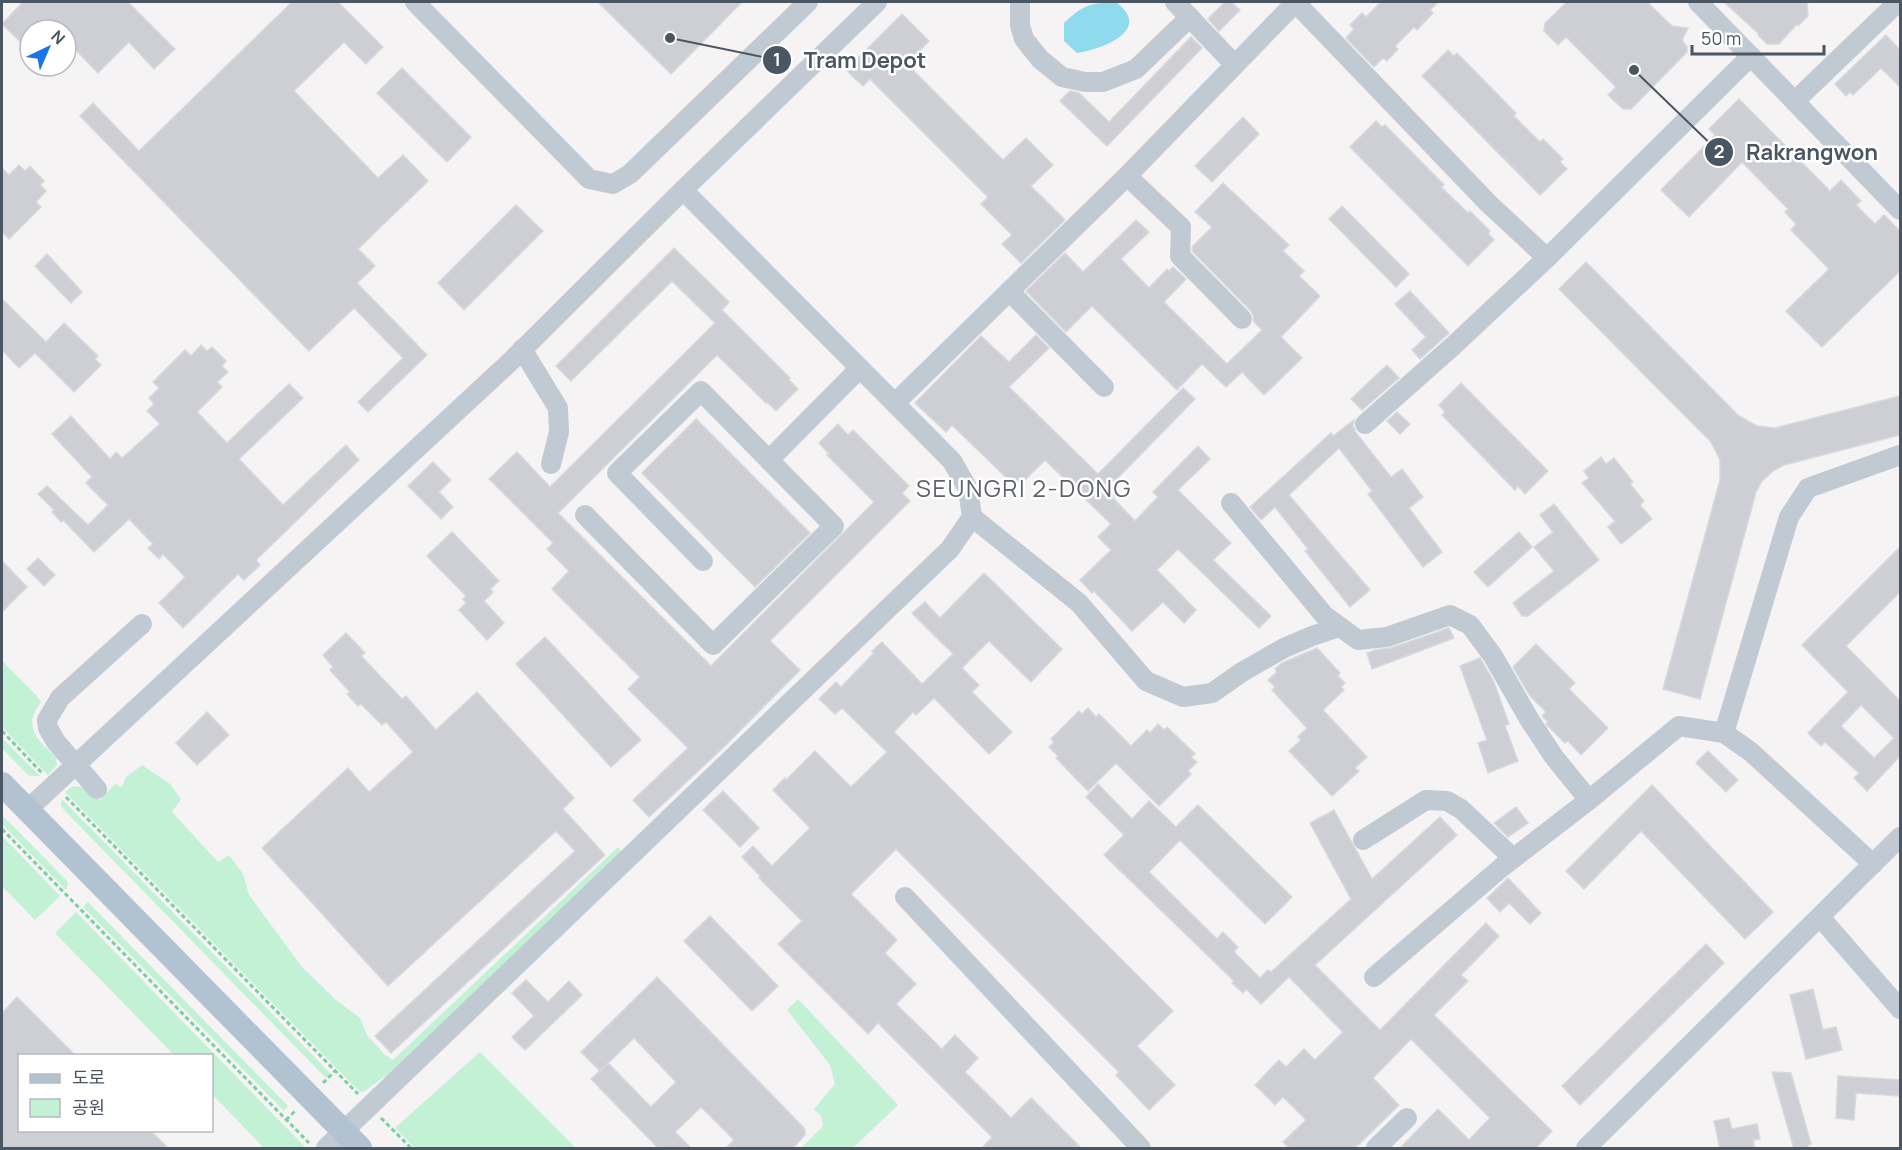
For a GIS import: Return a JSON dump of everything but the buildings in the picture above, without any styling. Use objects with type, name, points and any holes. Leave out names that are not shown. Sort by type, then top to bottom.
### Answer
[{"type":"main road","points":[[2,784],[352,1141]]},
{"type":"street","points":[[415,2],[589,179],[613,184],[630,174],[808,2]]},
{"type":"street","points":[[27,810],[522,349],[682,190],[877,2]]},
{"type":"street","points":[[1020,2],[1020,25],[1024,39],[1062,77],[1085,82],[1103,82],[1136,69],[1190,18]]},
{"type":"street","points":[[1175,2],[1235,65]]},
{"type":"street","points":[[895,403],[1127,176],[1295,2],[1489,204],[1546,258]]},
{"type":"street","points":[[1698,2],[1900,210]]},
{"type":"street","points":[[1795,101],[1898,2]]},
{"type":"street","points":[[1365,424],[1454,346],[1751,56]]},
{"type":"street","points":[[1127,176],[1181,227],[1180,255],[1242,319]]},
{"type":"street","points":[[326,1149],[352,1141],[371,1107],[950,549],[972,517],[968,489],[952,461],[682,190]]},
{"type":"street","points":[[1009,291],[1104,387]]},
{"type":"street","points":[[522,349],[558,408],[559,432],[551,464]]},
{"type":"street","points":[[769,460],[860,368]]},
{"type":"street","points":[[585,514],[713,645],[834,526],[701,391],[617,473],[703,561]]},
{"type":"street","points":[[1724,733],[1789,517],[1808,488],[1900,455]]},
{"type":"street","points":[[1232,502],[1324,615],[1358,640],[1387,637],[1450,615],[1470,625],[1493,656],[1554,757],[1589,800]]},
{"type":"street","points":[[972,517],[1079,603],[1146,681],[1182,697],[1212,693],[1242,672],[1284,648],[1339,627]]},
{"type":"street","points":[[97,789],[56,742],[48,728],[47,720],[60,698],[142,624]]},
{"type":"street","points":[[1374,977],[1508,863],[1679,726],[1724,733],[1751,752],[1873,864]]},
{"type":"street","points":[[1363,840],[1426,800],[1447,801],[1461,809],[1488,834],[1508,863]]},
{"type":"street","points":[[1586,1149],[1900,837]]},
{"type":"street","points":[[905,897],[1137,1147]]},
{"type":"street","points":[[1820,917],[1900,1009]]},
{"type":"street","points":[[1376,1149],[1407,1118]]},
{"type":"path","points":[[2,732],[411,1149]]},
{"type":"path","points":[[2,829],[314,1149]]},
{"type":"green space","points":[[2,661],[41,702],[35,711],[32,725],[43,745],[56,757],[57,765],[48,775],[2,727]]},
{"type":"green space","points":[[2,738],[40,776],[29,776],[2,748]]},
{"type":"green space","points":[[142,765],[170,784],[181,799],[172,812],[218,862],[229,855],[243,874],[249,895],[302,967],[336,1000],[360,1018],[367,1035],[384,1054],[393,1060],[618,847],[624,854],[397,1068],[360,1092],[65,792],[73,786],[81,787],[100,800],[115,784],[122,787],[126,777]]},
{"type":"green space","points":[[62,799],[330,1073],[326,1078],[64,810],[61,805]]},
{"type":"green space","points":[[2,815],[67,881],[66,890],[2,824]]},
{"type":"green space","points":[[2,836],[60,896],[35,920],[2,886]]},
{"type":"green space","points":[[88,902],[288,1106],[284,1111],[83,907]]},
{"type":"green space","points":[[76,912],[306,1148],[264,1148],[213,1095],[213,1054],[173,1054],[55,933]]},
{"type":"green space","points":[[798,999],[898,1105],[853,1148],[801,1148],[823,1126],[821,1116],[814,1109],[835,1084],[830,1065],[787,1010]]},
{"type":"green space","points":[[480,1052],[576,1148],[415,1148],[395,1128]]},
{"type":"water","points":[[1116,2],[1126,12],[1129,21],[1127,29],[1120,36],[1099,47],[1077,53],[1064,41],[1064,23],[1076,12],[1093,4]]},
{"type":"place","name":"Tram Depot","points":[[670,38]]},
{"type":"place","name":"Rakrangwon","points":[[1634,70]]},
{"type":"district","name":"SEUNGRI 2-DONG","points":[[1024,489]]}]
